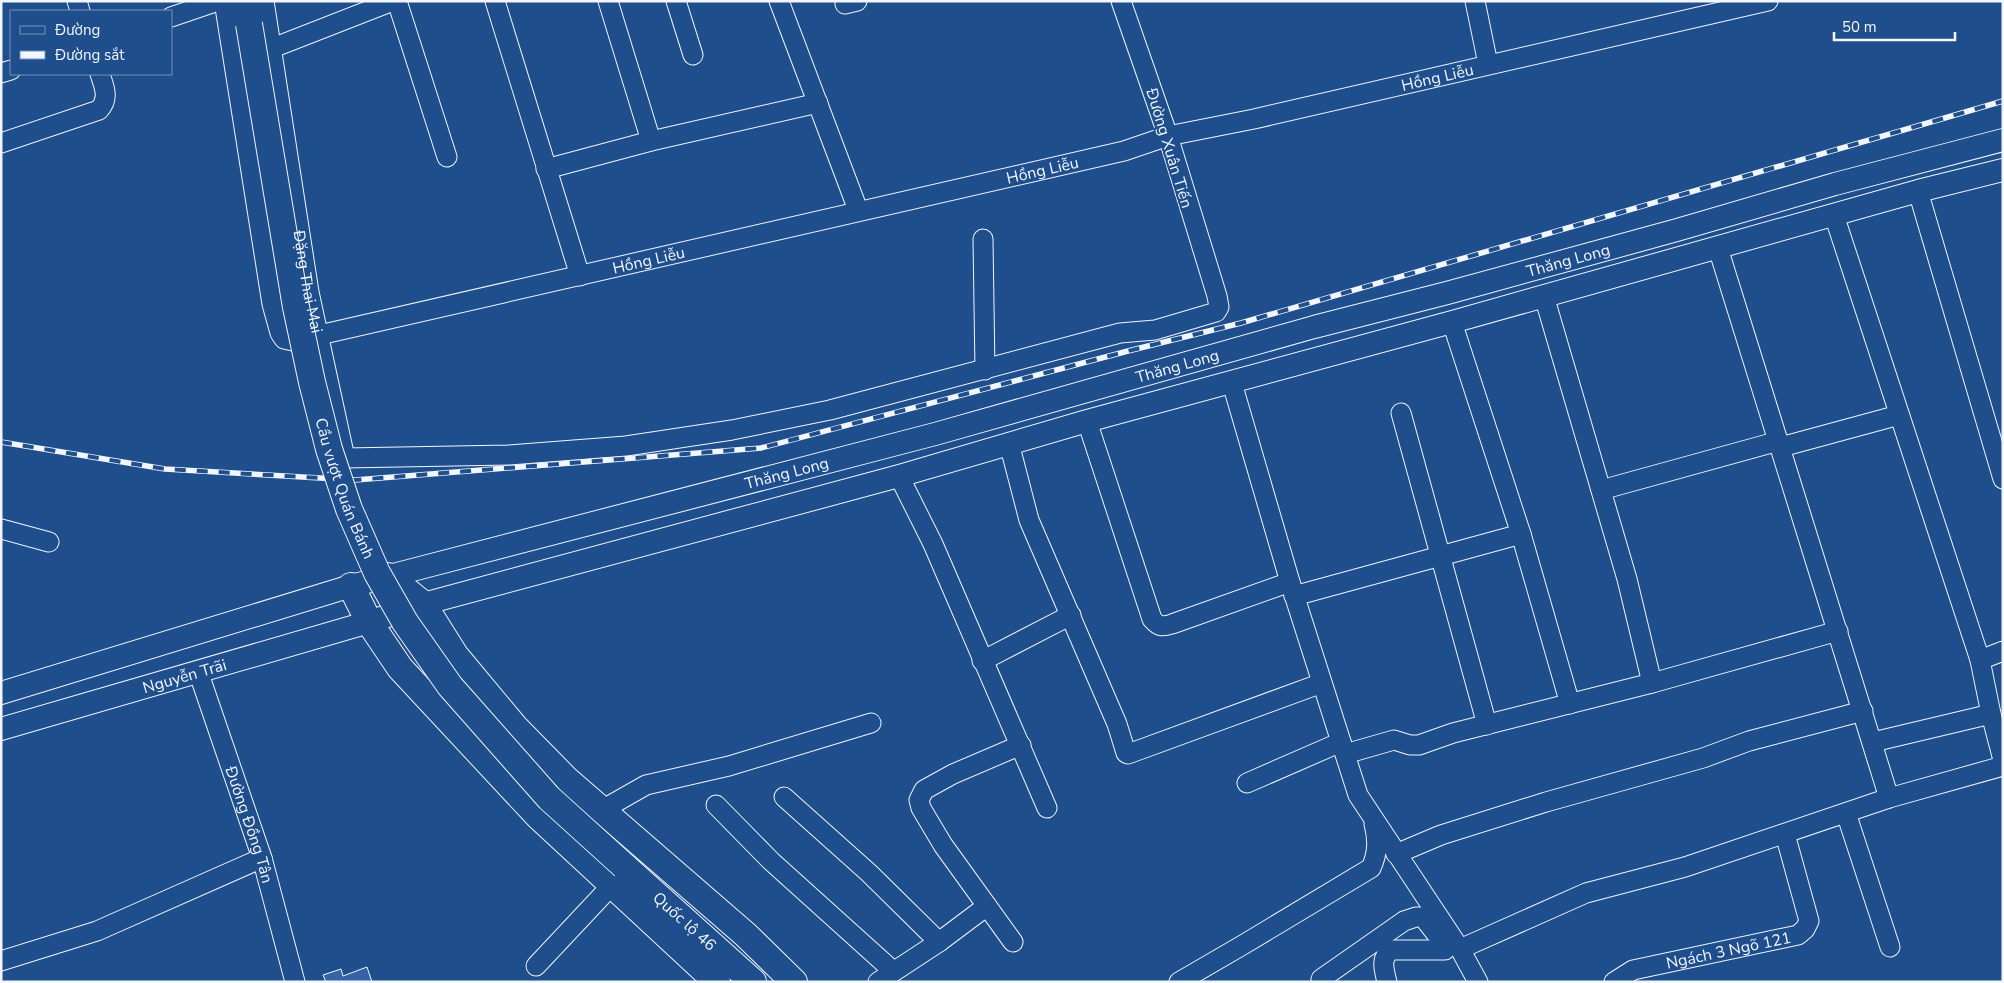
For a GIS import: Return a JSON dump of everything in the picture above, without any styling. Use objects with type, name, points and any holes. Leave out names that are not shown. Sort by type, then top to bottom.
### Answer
[{"type":"highway","name":"Cầu vượt Quán Bánh","points":[[247,12],[296,307],[312,382],[329,450],[357,527],[377,573],[405,622],[450,686],[618,875]]},
{"type":"highway","points":[[388,576],[423,604],[455,655],[515,727],[566,779],[746,935],[794,982]]},
{"type":"highway","points":[[351,586],[369,622],[400,668],[538,816],[618,875],[717,982]]},
{"type":"highway","name":"Quốc lộ 46","points":[[618,875],[751,980]]},
{"type":"main road","points":[[1999,140],[2003,170]]},
{"type":"main road","name":"Thăng Long","points":[[351,586],[853,456],[1677,230],[1844,181],[1999,140]]},
{"type":"main road","name":"Thăng Long","points":[[369,622],[423,604],[899,476],[1087,421],[1232,383],[1834,215],[2003,170]]},
{"type":"main road","points":[[1078,393],[1087,421]]},
{"type":"main road","points":[[1,693],[351,586]]},
{"type":"main road","name":"Nguyễn Trãi","points":[[1,729],[369,622]]},
{"type":"street","points":[[172,17],[218,1]]},
{"type":"street","name":"Đặng Thai Mai","points":[[224,1],[272,304],[280,333],[284,339],[293,341],[317,335],[298,226],[264,1]]},
{"type":"street","points":[[270,49],[392,1]]},
{"type":"street","points":[[397,1],[447,157]]},
{"type":"street","points":[[495,1],[580,276]]},
{"type":"street","points":[[608,1],[651,141]]},
{"type":"street","points":[[676,1],[693,55]]},
{"type":"street","points":[[778,1],[858,210]]},
{"type":"street","points":[[1475,1],[1488,64]]},
{"type":"street","name":"Hồng Liễu","points":[[317,335],[580,276],[858,210],[1124,151],[1168,136],[1254,120],[1488,64],[1768,1]]},
{"type":"street","name":"Đường Xuân Tiến","points":[[985,370],[1120,333],[1154,330],[1218,310],[1217,296],[1168,136],[1123,2]]},
{"type":"street","points":[[1,143],[99,110],[106,96],[100,75]]},
{"type":"street","points":[[546,169],[651,141],[818,103]]},
{"type":"street","points":[[1918,192],[2003,479]]},
{"type":"street","points":[[1834,215],[1980,660],[2003,760]]},
{"type":"street","points":[[260,233],[298,226]]},
{"type":"street","points":[[317,335],[345,458],[509,455],[666,440],[792,419],[985,370],[983,239]]},
{"type":"street","points":[[1718,248],[1889,798]]},
{"type":"street","points":[[1544,296],[1638,616],[1652,682]]},
{"type":"street","points":[[1452,322],[1521,534],[1570,704]]},
{"type":"street","points":[[1232,383],[1292,589],[1358,795],[1396,854],[1452,949],[1463,982]]},
{"type":"street","points":[[1401,413],[1442,556],[1487,725]]},
{"type":"street","points":[[1601,490],[1899,415]]},
{"type":"street","points":[[1087,421],[1152,619],[1156,624],[1163,627],[1292,589],[1442,556],[1521,534]]},
{"type":"street","points":[[1009,443],[1029,520],[1071,615],[1128,754],[1322,682]]},
{"type":"street","points":[[899,476],[933,544],[1048,808]]},
{"type":"street","points":[[1,529],[49,542]]},
{"type":"street","points":[[982,660],[1071,615]]},
{"type":"street","points":[[1246,783],[1343,748],[1394,740],[1410,745],[1418,745],[1838,631]]},
{"type":"street","points":[[1980,660],[2003,651]]},
{"type":"street","name":"Đường Đồng Tân","points":[[198,671],[262,858],[294,982]]},
{"type":"street","points":[[1396,854],[1441,835],[1546,802],[1703,758],[1749,741],[1863,711]]},
{"type":"street","points":[[1873,742],[1991,714]]},
{"type":"street","points":[[602,810],[646,785],[729,766],[871,724]]},
{"type":"street","points":[[1013,942],[943,845],[921,808],[919,800],[924,790],[953,774],[1021,746]]},
{"type":"street","points":[[1387,982],[1383,963],[1384,958],[1391,950],[1452,949],[1586,893],[1685,867],[1889,798],[2003,766]]},
{"type":"street","points":[[784,797],[869,873],[939,942]]},
{"type":"street","points":[[716,805],[771,861],[893,971]]},
{"type":"street","points":[[1846,813],[1890,947]]},
{"type":"street","points":[[1179,982],[1371,868],[1376,858],[1378,837],[1372,816]]},
{"type":"street","name":"Ngách 3 Ngõ 121","points":[[1614,982],[1633,970],[1798,935],[1802,932],[1809,921],[1785,834]]},
{"type":"street","points":[[1,961],[97,931],[262,858]]},
{"type":"street","points":[[536,966],[618,875]]},
{"type":"street","points":[[878,982],[939,942],[987,906]]},
{"type":"street","points":[[1320,981],[1404,921],[1416,916],[1427,920],[1478,982]]},
{"type":"building","points":[[367,967],[372,982],[326,982],[323,975],[341,969],[343,976]]},
{"type":"railway","points":[[1,442],[165,469],[355,480],[761,448],[1241,323],[2003,101]]}]
